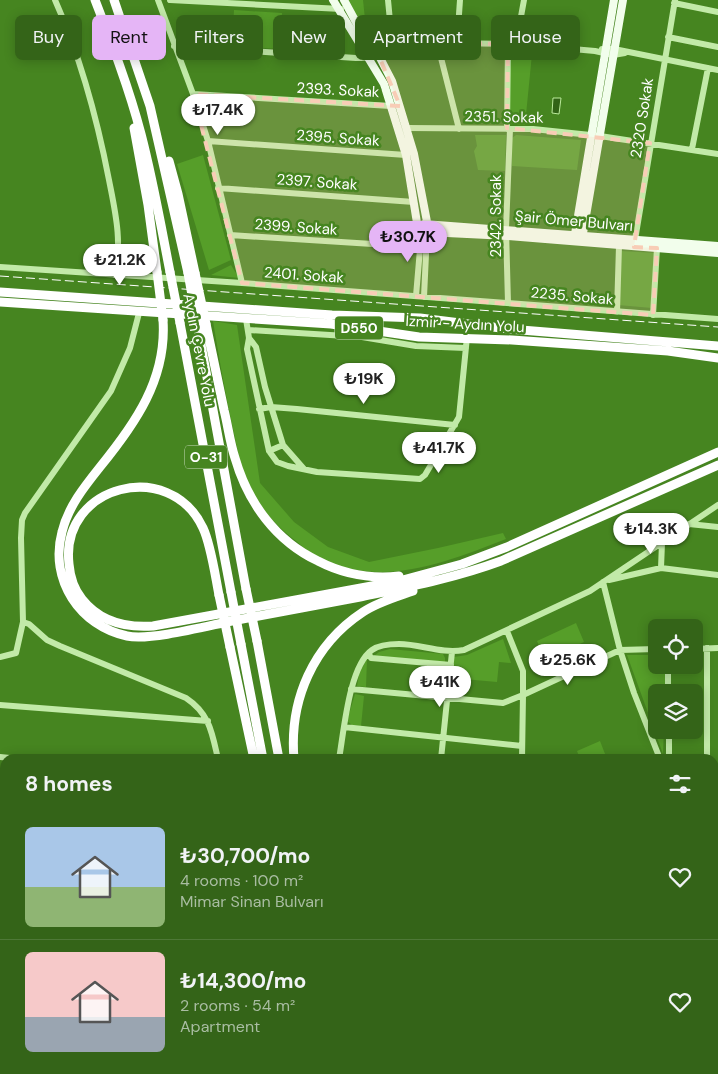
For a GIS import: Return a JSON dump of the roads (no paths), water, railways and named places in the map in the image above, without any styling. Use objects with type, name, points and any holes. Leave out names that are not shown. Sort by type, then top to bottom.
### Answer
[{"type":"highway","name":"Aydın Çevre Yolu","points":[[95,0],[141,132],[180,323],[262,754]]},
{"type":"highway","name":"Aydın Çevre Yolu","points":[[114,0],[150,106],[191,273],[246,589],[278,754]]},
{"type":"highway","points":[[127,88],[148,205],[164,337],[161,361],[146,403],[134,424],[82,490],[68,514],[61,534],[58,555],[60,571],[66,589],[75,605],[89,620],[106,630],[128,637],[151,636],[424,584],[468,573]]},
{"type":"highway","name":"İzmir - Aydın Yolu","points":[[0,292],[332,315],[428,319],[509,329],[718,346]]},
{"type":"highway","name":"İzmir - Aydın Yolu","points":[[0,302],[331,324],[426,337],[467,337],[668,351],[715,358]]},
{"type":"highway","points":[[406,335],[408,318]]},
{"type":"highway","points":[[426,337],[428,319]]},
{"type":"highway","points":[[201,324],[238,467],[251,499],[280,536],[303,554],[348,573],[371,577],[432,572]]},
{"type":"highway","points":[[253,754],[230,647],[223,614],[219,595],[204,528],[191,509],[176,496],[157,488],[136,486],[117,490],[99,498],[77,521],[72,532],[68,558],[70,571],[78,594],[86,605],[99,616],[117,624],[135,627],[182,622],[223,614],[399,581],[462,564],[506,547],[718,452]]},
{"type":"highway","points":[[294,754],[295,720],[299,698],[308,672],[325,647],[363,612],[390,598],[501,561],[718,465]]},
{"type":"main road","points":[[333,0],[355,36]]},
{"type":"main road","points":[[344,0],[355,21]]},
{"type":"main road","points":[[596,136],[605,51],[614,0]]},
{"type":"main road","points":[[578,239],[623,0]]},
{"type":"main road","points":[[370,60],[384,84],[391,106],[403,129]]},
{"type":"main road","points":[[381,60],[392,81],[427,229]]},
{"type":"main road","points":[[410,154],[418,229]]},
{"type":"main road","name":"Şair Ömer Bulvarı","points":[[418,229],[422,224],[427,229],[507,232],[578,239],[619,246],[718,253]]},
{"type":"main road","name":"Şair Ömer Bulvarı","points":[[578,239],[635,240],[718,246]]},
{"type":"street","points":[[55,0],[82,68],[102,144],[117,219],[118,261],[114,275]]},
{"type":"street","points":[[158,0],[193,94],[208,141],[242,283]]},
{"type":"street","points":[[170,0],[349,10]]},
{"type":"street","points":[[388,0],[389,15]]},
{"type":"street","points":[[459,15],[460,0]]},
{"type":"street","name":"2342. Sokak","points":[[520,15],[524,0]]},
{"type":"street","points":[[675,1],[718,12]]},
{"type":"street","name":"2320 Sokak","points":[[635,240],[675,1]]},
{"type":"street","points":[[668,37],[718,47]]},
{"type":"street","points":[[174,46],[355,58]]},
{"type":"street","points":[[580,50],[624,53],[718,70]]},
{"type":"street","points":[[442,60],[459,129]]},
{"type":"street","name":"2342. Sokak","points":[[508,303],[508,129],[511,60]]},
{"type":"street","points":[[692,149],[708,68]]},
{"type":"street","name":"2393. Sokak","points":[[193,94],[391,106]]},
{"type":"street","name":"2351. Sokak","points":[[403,129],[533,129],[650,143],[718,154]]},
{"type":"street","name":"2395. Sokak","points":[[208,141],[410,154]]},
{"type":"street","name":"2397. Sokak","points":[[218,188],[414,202]]},
{"type":"street","points":[[416,296],[420,247],[418,229]]},
{"type":"street","points":[[424,297],[427,229]]},
{"type":"street","name":"2399. Sokak","points":[[230,235],[420,247]]},
{"type":"street","points":[[617,312],[619,246]]},
{"type":"street","points":[[654,315],[657,248]]},
{"type":"street","name":"2401. Sokak","points":[[0,267],[424,297]]},
{"type":"street","name":"2235. Sokak","points":[[424,297],[718,319]]},
{"type":"street","points":[[0,657],[16,653],[23,622],[22,520],[24,513],[110,391],[130,348],[139,312]]},
{"type":"street","points":[[246,319],[249,338],[247,349],[269,451],[277,462],[304,470],[324,473],[420,479],[430,468],[459,417],[467,337]]},
{"type":"street","points":[[248,330],[362,337],[416,346],[466,348]]},
{"type":"street","points":[[249,338],[256,347],[271,407],[284,445],[304,470]]},
{"type":"street","points":[[259,409],[271,407],[455,425]]},
{"type":"street","points":[[269,451],[284,445]]},
{"type":"street","points":[[340,754],[351,689],[359,665],[372,650],[382,646],[399,644],[452,652],[464,650],[590,590],[718,504]]},
{"type":"street","points":[[689,524],[718,527]]},
{"type":"street","points":[[661,568],[662,543]]},
{"type":"street","points":[[603,582],[661,568],[718,575]]},
{"type":"street","points":[[603,582],[620,650],[634,693],[658,754]]},
{"type":"street","points":[[23,622],[29,624],[47,640],[186,698],[196,704],[204,713],[212,729],[217,754]]},
{"type":"street","points":[[507,631],[523,671],[522,754]]},
{"type":"street","points":[[703,648],[718,648]]},
{"type":"street","points":[[707,648],[707,754]]},
{"type":"street","points":[[351,689],[503,702],[523,695],[620,650],[648,650]]},
{"type":"street","points":[[441,754],[452,652]]},
{"type":"street","points":[[369,654],[371,658],[450,665]]},
{"type":"street","points":[[0,705],[208,721]]},
{"type":"street","points":[[344,727],[522,746]]},
{"type":"street","points":[[669,739],[669,754]]},
{"type":"railway","points":[[0,276],[718,327]]}]
